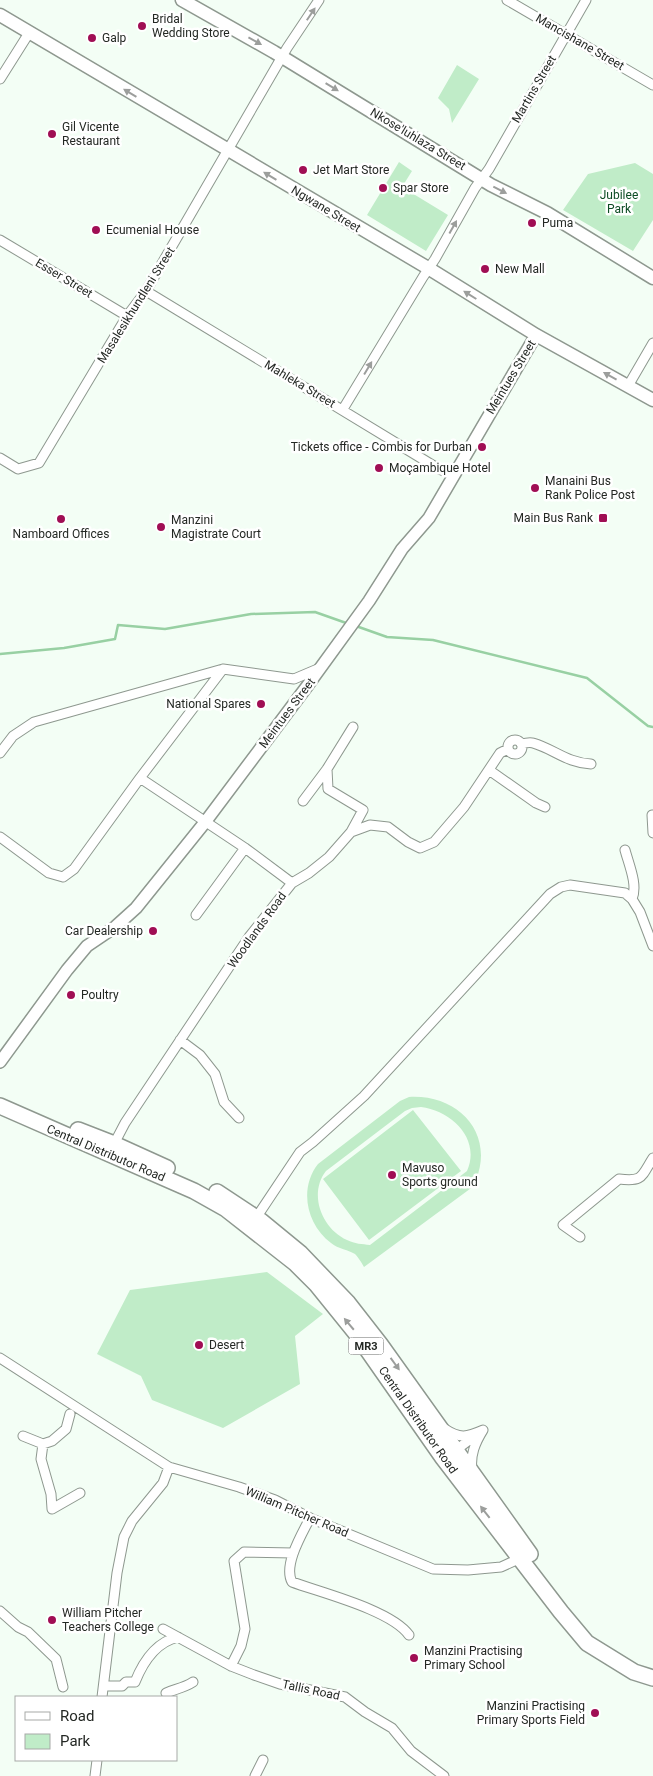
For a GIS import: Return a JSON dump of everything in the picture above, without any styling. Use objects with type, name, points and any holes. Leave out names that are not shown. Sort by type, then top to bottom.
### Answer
[{"type":"highway","name":"Central Distributor Road","points":[[0,1099],[114,1144],[222,1195],[253,1222],[317,1285],[372,1354],[443,1458],[597,1639],[608,1648],[640,1664],[653,1668]]},
{"type":"highway","name":"Central Distributor Road","points":[[0,1106],[194,1191],[253,1222],[300,1253],[337,1291],[380,1344],[418,1396],[472,1472],[561,1612],[587,1643],[634,1672],[653,1678]]},
{"type":"main road","name":"Nkose'luhlaza Street","points":[[182,0],[491,184],[547,213],[653,278]]},
{"type":"main road","name":"Ngwane Street","points":[[0,15],[428,268],[536,336],[653,400]]},
{"type":"street","name":"Masalesikhundleni Street","points":[[0,458],[18,469],[39,463],[127,316],[146,291],[282,58],[319,0]]},
{"type":"street","name":"Mancishane Street","points":[[507,0],[653,85]]},
{"type":"street","name":"Martins Street","points":[[428,268],[435,259],[474,188],[489,169],[586,0]]},
{"type":"street","points":[[0,79],[29,33]]},
{"type":"street","name":"Esser Street","points":[[0,240],[127,316]]},
{"type":"street","points":[[343,410],[428,268]]},
{"type":"street","name":"Mahleka Street","points":[[146,291],[439,469],[453,475]]},
{"type":"street","name":"Meintues Street","points":[[0,1062],[67,970],[87,946],[115,927],[136,908],[206,821],[320,668],[369,601],[402,549],[429,518],[536,336]]},
{"type":"street","points":[[628,386],[653,343]]},
{"type":"street","points":[[0,753],[13,736],[34,722],[223,669],[294,679],[320,668]]},
{"type":"street","points":[[0,837],[49,873],[63,877],[74,869],[223,669]]},
{"type":"street","points":[[303,801],[327,769],[353,727]]},
{"type":"street","points":[[351,832],[370,825],[388,827],[408,842],[420,848],[434,842],[464,807],[500,753],[508,749],[510,752],[517,754],[520,751],[521,744],[532,743],[580,764],[591,764]]},
{"type":"street","name":"Woodlands Road","points":[[114,1144],[125,1123],[249,937],[292,883],[309,874],[329,857],[351,832],[363,810],[328,789],[327,769]]},
{"type":"street","points":[[489,770],[545,807]]},
{"type":"street","points":[[140,778],[206,821],[292,883]]},
{"type":"street","points":[[652,815],[653,833]]},
{"type":"street","points":[[196,915],[245,848]]},
{"type":"street","points":[[625,850],[633,881],[634,895],[632,899]]},
{"type":"street","points":[[253,1222],[300,1152],[364,1096],[550,894],[561,887],[570,885],[625,893],[632,899],[640,912],[653,946]]},
{"type":"street","points":[[180,1040],[200,1055],[215,1074],[224,1102],[239,1118]]},
{"type":"street","points":[[580,1237],[563,1225],[619,1178],[634,1180],[641,1177],[653,1158]]},
{"type":"street","name":"William Pitcher Road","points":[[0,1358],[169,1467],[239,1487],[275,1500],[310,1518],[433,1569],[468,1570],[501,1567],[526,1556]]},
{"type":"street","points":[[418,1396],[445,1429],[453,1434],[466,1437],[483,1430]]},
{"type":"street","points":[[24,1436],[43,1444],[52,1441],[66,1429],[70,1414]]},
{"type":"street","points":[[443,1458],[483,1430]]},
{"type":"street","points":[[472,1472],[471,1457],[483,1430]]},
{"type":"street","points":[[43,1444],[41,1459],[51,1494],[52,1509],[80,1494]]},
{"type":"street","points":[[102,1696],[117,1573],[124,1537],[132,1521],[163,1483],[169,1467]]},
{"type":"street","points":[[310,1518],[293,1553],[289,1577],[292,1582],[311,1587],[368,1609],[403,1627],[409,1635]]},
{"type":"street","points":[[231,1666],[241,1646],[245,1628],[234,1561],[244,1552],[293,1553]]},
{"type":"street","points":[[0,1611],[18,1627],[28,1632],[56,1659],[63,1687]]},
{"type":"street","name":"Tallis Road","points":[[163,1629],[231,1666],[280,1684],[345,1697],[365,1712],[392,1728],[411,1751],[444,1776]]},
{"type":"street","points":[[104,1686],[122,1686],[126,1682],[135,1682],[141,1667],[159,1645],[168,1639],[178,1637]]},
{"type":"street","points":[[166,1693],[174,1689],[185,1688],[193,1682]]},
{"type":"street","points":[[255,1776],[262,1760]]},
{"type":"street","points":[[95,1776],[97,1761]]},
{"type":"green space","points":[[457,65],[479,79],[452,123],[449,109],[438,98]]},
{"type":"green space","points":[[399,162],[412,171],[402,187],[448,215],[426,251],[367,215]]},
{"type":"green space","name":"Jubilee Park","points":[[635,163],[653,174],[653,220],[633,251],[563,210],[588,174]]},
{"type":"green space","points":[[409,1097],[426,1098],[442,1102],[456,1109],[468,1119],[476,1132],[480,1146],[481,1163],[476,1180],[478,1183],[364,1267],[355,1254],[334,1245],[322,1235],[311,1216],[307,1195],[308,1184],[318,1164],[400,1101]],"holes":[[[421,1107],[443,1114],[453,1121],[461,1128],[467,1138],[470,1148],[467,1171],[370,1245],[358,1244],[338,1235],[325,1219],[320,1210],[318,1200],[318,1190],[326,1171],[405,1111]]]},
{"type":"green space","name":"Mavuso Sports ground","points":[[413,1110],[461,1171],[369,1240],[323,1179]]},
{"type":"green space","name":"Desert","points":[[267,1272],[323,1314],[295,1336],[300,1384],[223,1428],[152,1400],[141,1376],[97,1354],[130,1290]]},
{"type":"waterway","points":[[0,654],[64,648],[115,639],[118,625],[165,629],[251,614],[315,612],[349,624]]},
{"type":"waterway","points":[[356,626],[387,637],[433,640],[587,678],[648,726],[653,727]]},
{"type":"place","name":"Bridal Wedding Store","points":[[142,26]]},
{"type":"place","name":"Galp","points":[[92,38]]},
{"type":"place","name":"Gil Vicente Restaurant","points":[[52,134]]},
{"type":"place","name":"Jet Mart Store","points":[[303,170]]},
{"type":"place","name":"Spar Store","points":[[383,188]]},
{"type":"place","name":"Puma","points":[[532,223]]},
{"type":"place","name":"Ecumenial House","points":[[96,230]]},
{"type":"place","name":"New Mall","points":[[485,269]]},
{"type":"place","name":"Tickets office - Combis for Durban","points":[[482,447]]},
{"type":"place","name":"Moçambique Hotel","points":[[379,468]]},
{"type":"place","name":"Manaini Bus Rank Police Post","points":[[535,488]]},
{"type":"place","name":"Main Bus Rank","points":[[603,518]]},
{"type":"place","name":"Namboard Offices","points":[[61,519]]},
{"type":"place","name":"Manzini Magistrate Court","points":[[161,527]]},
{"type":"place","name":"National Spares","points":[[261,704]]},
{"type":"place","name":"Car Dealership","points":[[153,931]]},
{"type":"place","name":"Poultry","points":[[71,995]]},
{"type":"place","name":"Mavuso Sports ground","points":[[392,1175]]},
{"type":"place","name":"Desert","points":[[199,1345]]},
{"type":"place","name":"William Pitcher Teachers College","points":[[52,1620]]},
{"type":"place","name":"Manzini Practising Primary School","points":[[414,1658]]},
{"type":"place","name":"Manzini Practising Primary Sports Field","points":[[595,1713]]}]
